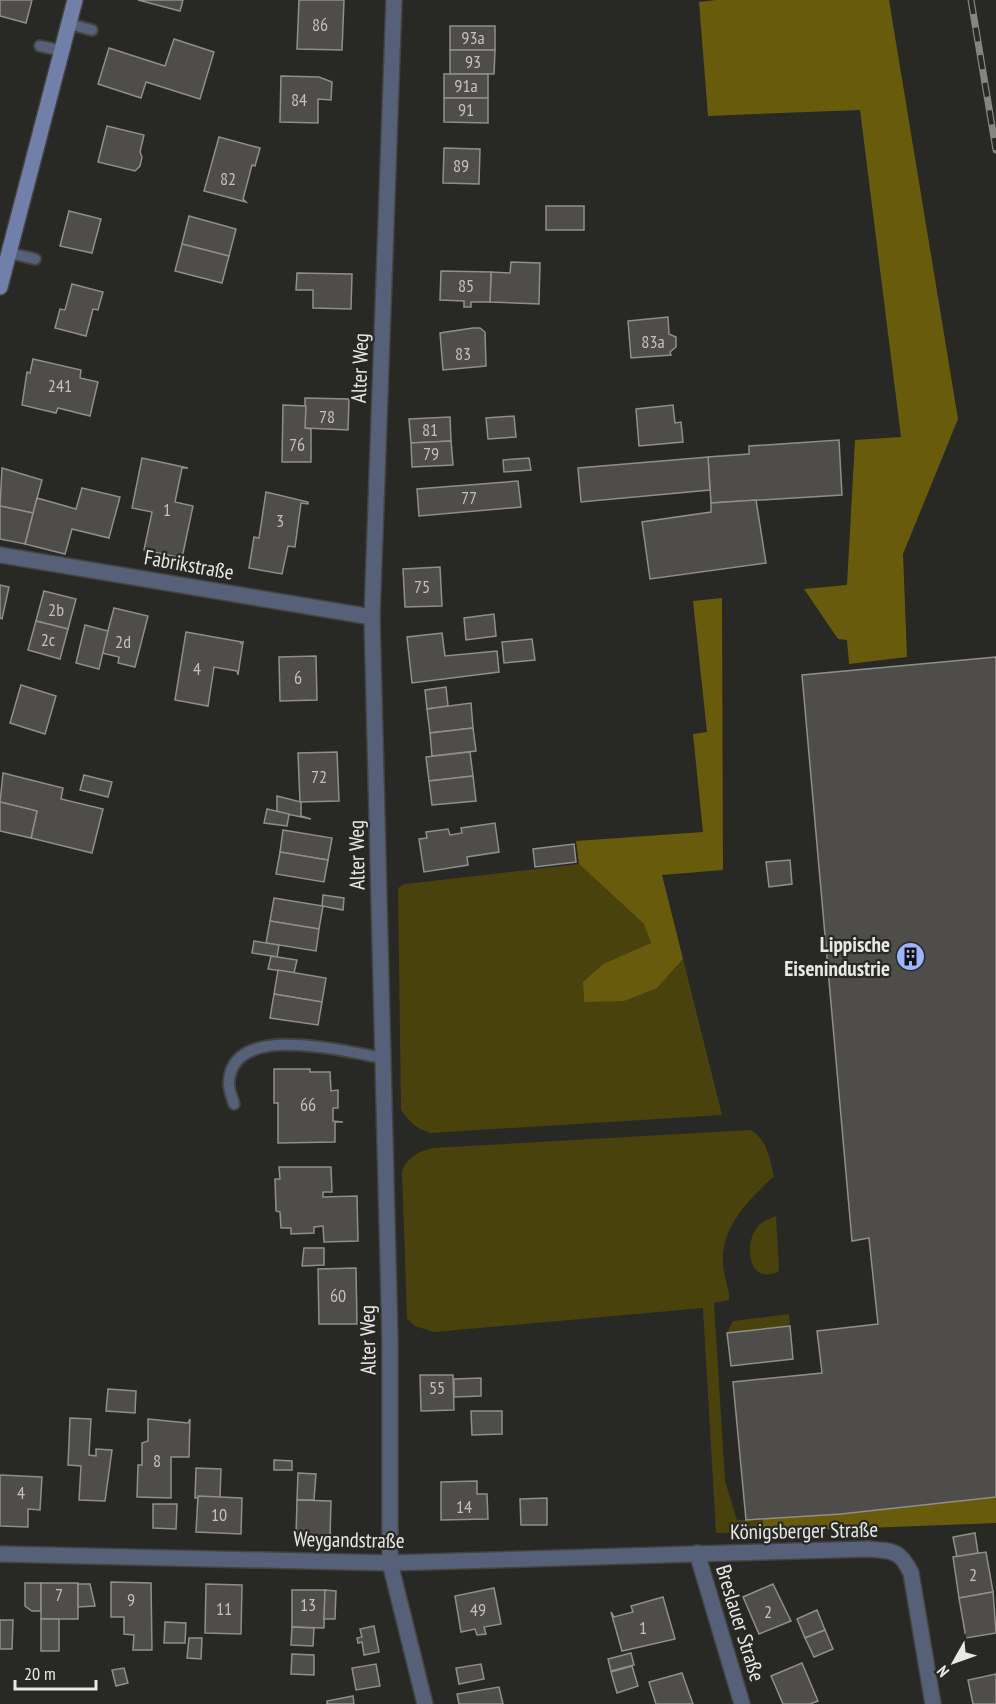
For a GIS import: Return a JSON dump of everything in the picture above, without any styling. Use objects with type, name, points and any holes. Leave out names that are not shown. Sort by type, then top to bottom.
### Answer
[{"type":"main road","points":[[0,287],[75,0]]},
{"type":"street","name":"Alter Weg","points":[[394,0],[381,537],[372,617],[389,1330],[390,1563],[425,1704]]},
{"type":"street","name":"Fabrikstraße","points":[[0,555],[372,617]]},
{"type":"street","name":"Königsberger Straße","points":[[697,1553],[868,1549],[893,1551],[904,1558],[911,1574],[933,1704]]},
{"type":"street","name":"Weygandstraße","points":[[0,1554],[390,1563],[697,1553]]},
{"type":"street","name":"Breslauer Straße","points":[[697,1553],[742,1704]]},
{"type":"lane","points":[[69,24],[92,30]]},
{"type":"lane","points":[[40,46],[63,51]]},
{"type":"lane","points":[[9,253],[35,259]]},
{"type":"lane","points":[[234,1104],[228,1082],[235,1061],[249,1050],[290,1043],[383,1058]]},
{"type":"shaded area","points":[[716,0],[889,0],[958,419],[903,554],[907,657],[849,664],[847,640],[838,639],[804,589],[847,585],[855,440],[901,437],[860,110],[708,116],[699,2]]},
{"type":"shaded area","points":[[722,598],[723,870],[662,875],[683,959],[657,988],[624,1001],[584,1002],[583,982],[603,964],[651,943],[644,924],[579,864],[576,841],[703,832],[693,734],[707,732],[693,601]]},
{"type":"shaded area","points":[[579,864],[644,924],[652,943],[603,964],[583,982],[584,1002],[657,988],[683,959],[722,1115],[431,1133],[417,1127],[401,1110],[398,888],[405,884]]},
{"type":"shaded area","points":[[751,1130],[757,1134],[764,1145],[774,1176],[746,1204],[732,1226],[727,1237],[723,1263],[729,1300],[714,1303],[725,1481],[737,1520],[763,1519],[761,1532],[716,1533],[703,1308],[434,1332],[415,1326],[407,1319],[402,1172],[407,1162],[414,1156],[433,1148]]},
{"type":"shaded area","points":[[776,1216],[778,1272],[760,1273],[751,1260],[751,1241],[759,1225]]},
{"type":"shaded area","points":[[789,1314],[790,1326],[727,1333],[733,1321]]},
{"type":"shaded area","points":[[996,1496],[996,1523],[761,1532],[763,1519]]},
{"type":"building","points":[[0,0],[32,0],[26,23],[0,16]]},
{"type":"building","points":[[138,0],[183,0],[180,11]]},
{"type":"building","points":[[299,0],[344,0],[342,50],[297,49]]},
{"type":"building","points":[[450,26],[495,26],[495,50],[450,50]]},
{"type":"building","points":[[174,39],[214,52],[200,99],[146,82],[141,98],[98,84],[109,48],[165,66]]},
{"type":"building","points":[[450,50],[495,50],[494,74],[450,74]]},
{"type":"building","points":[[444,74],[488,74],[488,98],[444,98]]},
{"type":"building","points":[[281,76],[319,77],[332,82],[331,100],[318,99],[318,123],[280,122]]},
{"type":"building","points":[[444,98],[488,98],[488,123],[444,122]]},
{"type":"building","points":[[107,126],[144,135],[140,166],[135,171],[98,162]]},
{"type":"building","points":[[219,137],[260,148],[255,166],[252,165],[243,199],[246,202],[204,191]]},
{"type":"building","points":[[444,148],[480,149],[479,184],[443,183]]},
{"type":"building","points":[[546,206],[584,206],[584,230],[546,230]]},
{"type":"building","points":[[69,211],[101,219],[92,253],[60,246]]},
{"type":"building","points":[[189,216],[236,229],[229,256],[182,244]]},
{"type":"building","points":[[182,244],[229,256],[222,283],[175,271]]},
{"type":"building","points":[[511,262],[540,263],[539,304],[490,302],[491,272],[510,273]]},
{"type":"building","points":[[441,271],[491,272],[490,302],[471,302],[471,307],[464,307],[464,301],[440,300]]},
{"type":"building","points":[[297,273],[352,274],[351,309],[313,308],[313,290],[296,290]]},
{"type":"building","points":[[72,284],[103,292],[98,310],[93,309],[86,336],[55,328],[60,309],[65,310]]},
{"type":"building","points":[[668,317],[669,334],[676,337],[676,347],[670,352],[671,355],[631,358],[628,321]]},
{"type":"building","points":[[480,328],[485,332],[486,366],[443,370],[440,333]]},
{"type":"building","points":[[33,359],[81,370],[80,378],[98,382],[90,416],[58,408],[56,413],[22,405],[27,372],[30,373]]},
{"type":"building","points":[[305,398],[349,399],[348,430],[305,428]]},
{"type":"building","points":[[283,405],[306,406],[305,428],[311,429],[311,462],[282,462]]},
{"type":"building","points":[[673,405],[675,423],[681,422],[683,442],[639,446],[636,409]]},
{"type":"building","points":[[514,416],[516,437],[488,439],[486,418]]},
{"type":"building","points":[[450,417],[451,441],[411,443],[409,419]]},
{"type":"building","points":[[839,440],[842,495],[711,503],[708,457],[749,454],[749,446]]},
{"type":"building","points":[[451,441],[453,465],[412,467],[411,443]]},
{"type":"building","points":[[708,457],[710,490],[581,502],[578,468]]},
{"type":"building","points":[[142,458],[188,468],[182,468],[175,502],[193,506],[182,558],[144,550],[152,512],[132,508]]},
{"type":"building","points":[[529,458],[531,470],[504,472],[503,460]]},
{"type":"building","points":[[2,468],[42,480],[33,513],[0,506]]},
{"type":"building","points":[[518,481],[521,507],[419,516],[417,489]]},
{"type":"building","points":[[82,488],[120,497],[109,538],[72,529],[65,554],[25,544],[37,498],[76,509]]},
{"type":"building","points":[[266,492],[308,502],[308,504],[301,503],[295,547],[288,546],[282,574],[249,568],[254,537],[259,538]]},
{"type":"building","points":[[756,500],[766,563],[650,579],[642,522],[711,512],[711,503]]},
{"type":"building","points":[[0,506],[33,513],[25,544],[0,539]]},
{"type":"building","points":[[440,567],[442,606],[405,607],[403,569]]},
{"type":"building","points":[[0,585],[9,587],[2,619],[0,618]]},
{"type":"building","points":[[44,591],[76,599],[68,629],[36,621]]},
{"type":"building","points":[[114,608],[148,616],[135,667],[118,663],[119,657],[102,653]]},
{"type":"building","points":[[494,614],[496,636],[466,640],[464,618]]},
{"type":"building","points":[[36,621],[68,629],[60,659],[28,650]]},
{"type":"building","points":[[85,625],[108,631],[99,669],[76,663]]},
{"type":"building","points":[[186,632],[242,642],[240,644],[243,642],[238,675],[237,671],[214,667],[208,706],[175,700]]},
{"type":"building","points":[[442,633],[445,656],[497,651],[499,672],[412,683],[407,637]]},
{"type":"building","points":[[532,639],[535,660],[504,663],[502,642]]},
{"type":"building","points":[[316,656],[317,700],[280,701],[279,657]]},
{"type":"building","name":"Lippische Eisenindustrie","points":[[996,657],[996,1497],[841,1514],[746,1520],[733,1382],[822,1373],[817,1331],[878,1324],[869,1238],[852,1241],[802,675]]},
{"type":"building","points":[[21,685],[56,696],[45,734],[10,723]]},
{"type":"building","points":[[446,687],[448,706],[427,709],[425,690]]},
{"type":"building","points":[[471,703],[473,728],[430,733],[427,709]]},
{"type":"building","points":[[473,728],[476,751],[432,756],[430,733]]},
{"type":"building","points":[[337,752],[339,801],[300,802],[298,753]]},
{"type":"building","points":[[470,752],[473,776],[429,781],[426,757]]},
{"type":"building","points":[[3,773],[63,788],[61,799],[103,809],[92,853],[31,838],[37,811],[0,802]]},
{"type":"building","points":[[84,775],[112,782],[108,797],[80,790]]},
{"type":"building","points":[[473,776],[476,801],[432,805],[429,781]]},
{"type":"building","points":[[277,796],[301,802],[301,816],[311,819],[277,812]]},
{"type":"building","points":[[0,802],[37,811],[31,838],[0,831]]},
{"type":"building","points":[[267,809],[289,814],[287,826],[264,823]]},
{"type":"building","points":[[495,823],[499,852],[467,857],[468,865],[424,872],[419,839],[427,838],[426,832],[448,829],[450,835],[462,833],[461,828]]},
{"type":"building","points":[[283,830],[332,838],[328,860],[280,852]]},
{"type":"building","points":[[574,844],[576,862],[535,867],[533,849]]},
{"type":"building","points":[[280,852],[328,860],[324,882],[276,874]]},
{"type":"building","points":[[790,860],[792,884],[769,887],[766,862]]},
{"type":"building","points":[[323,895],[344,898],[343,910],[322,906]]},
{"type":"building","points":[[274,898],[323,906],[319,929],[270,921]]},
{"type":"building","points":[[270,921],[319,929],[316,951],[266,943]]},
{"type":"building","points":[[254,941],[279,945],[277,957],[252,953]]},
{"type":"building","points":[[271,956],[297,960],[294,973],[268,969]]},
{"type":"building","points":[[278,970],[326,978],[322,1002],[274,994]]},
{"type":"building","points":[[274,994],[322,1002],[318,1025],[270,1018]]},
{"type":"building","points":[[274,1069],[310,1069],[310,1072],[330,1072],[331,1091],[338,1090],[338,1108],[333,1108],[333,1121],[343,1122],[335,1122],[335,1142],[278,1143],[278,1103],[274,1103]]},
{"type":"building","points":[[279,1167],[331,1167],[332,1192],[323,1192],[323,1197],[357,1196],[358,1241],[324,1242],[323,1226],[314,1227],[314,1233],[291,1234],[291,1228],[281,1228],[280,1212],[276,1211],[275,1179],[280,1179]]},
{"type":"building","points":[[304,1248],[324,1248],[324,1265],[302,1266]]},
{"type":"building","points":[[356,1268],[357,1324],[319,1324],[318,1269]]},
{"type":"building","points":[[790,1326],[793,1359],[731,1366],[727,1333]]},
{"type":"building","points":[[420,1375],[453,1375],[454,1410],[421,1411]]},
{"type":"building","points":[[481,1378],[481,1396],[454,1397],[454,1379]]},
{"type":"building","points":[[108,1389],[136,1391],[135,1413],[106,1411]]},
{"type":"building","points":[[471,1411],[502,1411],[502,1434],[472,1435]]},
{"type":"building","points":[[70,1418],[91,1419],[89,1455],[96,1456],[96,1449],[112,1450],[105,1501],[79,1500],[81,1466],[68,1465]]},
{"type":"building","points":[[148,1419],[188,1423],[190,1419],[189,1457],[171,1457],[171,1498],[137,1497],[138,1465],[142,1465],[142,1443],[148,1441]]},
{"type":"building","points":[[274,1460],[292,1461],[292,1470],[274,1470]]},
{"type":"building","points":[[196,1468],[221,1469],[220,1497],[195,1498]]},
{"type":"building","points":[[298,1473],[316,1474],[314,1500],[297,1500]]},
{"type":"building","points":[[0,1475],[42,1477],[40,1510],[28,1509],[28,1527],[0,1526]]},
{"type":"building","points":[[477,1481],[477,1494],[487,1494],[488,1519],[441,1520],[441,1482]]},
{"type":"building","points":[[198,1496],[242,1498],[241,1534],[196,1532]]},
{"type":"building","points":[[547,1498],[547,1525],[521,1525],[520,1499]]},
{"type":"building","points":[[297,1500],[331,1501],[330,1537],[296,1536]]},
{"type":"building","points":[[153,1504],[177,1504],[176,1529],[153,1528]]},
{"type":"building","points":[[975,1533],[978,1553],[957,1557],[953,1537]]},
{"type":"building","points":[[986,1552],[993,1592],[959,1598],[953,1557]]},
{"type":"building","points":[[111,1582],[151,1583],[152,1650],[133,1650],[134,1635],[124,1634],[124,1617],[111,1617]]},
{"type":"building","points":[[25,1583],[41,1583],[41,1611],[32,1611],[25,1606]]},
{"type":"building","points":[[41,1583],[78,1583],[78,1619],[41,1619]]},
{"type":"building","points":[[78,1584],[90,1584],[95,1606],[78,1607]]},
{"type":"building","points":[[206,1584],[242,1585],[241,1634],[205,1633]]},
{"type":"building","points":[[773,1584],[791,1621],[759,1634],[743,1597]]},
{"type":"building","points":[[494,1588],[501,1624],[484,1627],[486,1634],[477,1635],[475,1629],[461,1632],[455,1596]]},
{"type":"building","points":[[292,1590],[325,1590],[324,1628],[292,1627]]},
{"type":"building","points":[[325,1590],[336,1591],[335,1619],[324,1619]]},
{"type":"building","points":[[993,1592],[996,1633],[966,1638],[959,1598]]},
{"type":"building","points":[[663,1597],[675,1639],[622,1651],[611,1612],[614,1617],[633,1612],[631,1606]]},
{"type":"building","points":[[817,1610],[825,1630],[805,1638],[797,1619]]},
{"type":"building","points":[[41,1619],[59,1619],[59,1651],[41,1651]]},
{"type":"building","points":[[0,1620],[13,1620],[12,1649],[0,1649]]},
{"type":"building","points":[[165,1622],[186,1623],[185,1643],[164,1643]]},
{"type":"building","points":[[374,1626],[379,1652],[364,1655],[362,1642],[358,1643],[357,1638],[362,1637],[360,1629]]},
{"type":"building","points":[[292,1627],[314,1628],[313,1646],[291,1645]]},
{"type":"building","points":[[825,1630],[833,1649],[814,1657],[805,1638]]},
{"type":"building","points":[[189,1638],[202,1638],[201,1659],[187,1658]]},
{"type":"building","points":[[631,1653],[634,1665],[611,1671],[608,1659]]},
{"type":"building","points":[[292,1654],[314,1655],[314,1675],[291,1674]]},
{"type":"building","points":[[802,1663],[818,1701],[810,1704],[783,1704],[771,1676]]},
{"type":"building","points":[[376,1664],[380,1686],[356,1690],[352,1668]]},
{"type":"building","points":[[481,1664],[484,1679],[459,1684],[456,1668]]},
{"type":"building","points":[[632,1666],[638,1686],[617,1693],[611,1672]]},
{"type":"building","points":[[124,1668],[128,1683],[116,1686],[112,1670]]},
{"type":"building","points":[[682,1673],[693,1704],[656,1704],[649,1682]]},
{"type":"building","points":[[996,1674],[996,1704],[973,1704],[968,1680]]},
{"type":"building","points":[[499,1687],[503,1704],[459,1704],[457,1694]]},
{"type":"building","points":[[353,1696],[354,1704],[327,1704],[327,1701]]},
{"type":"railway","points":[[971,0],[996,150]]},
{"type":"place","name":"Lippische Eisenindustrie","points":[[911,957]]}]
